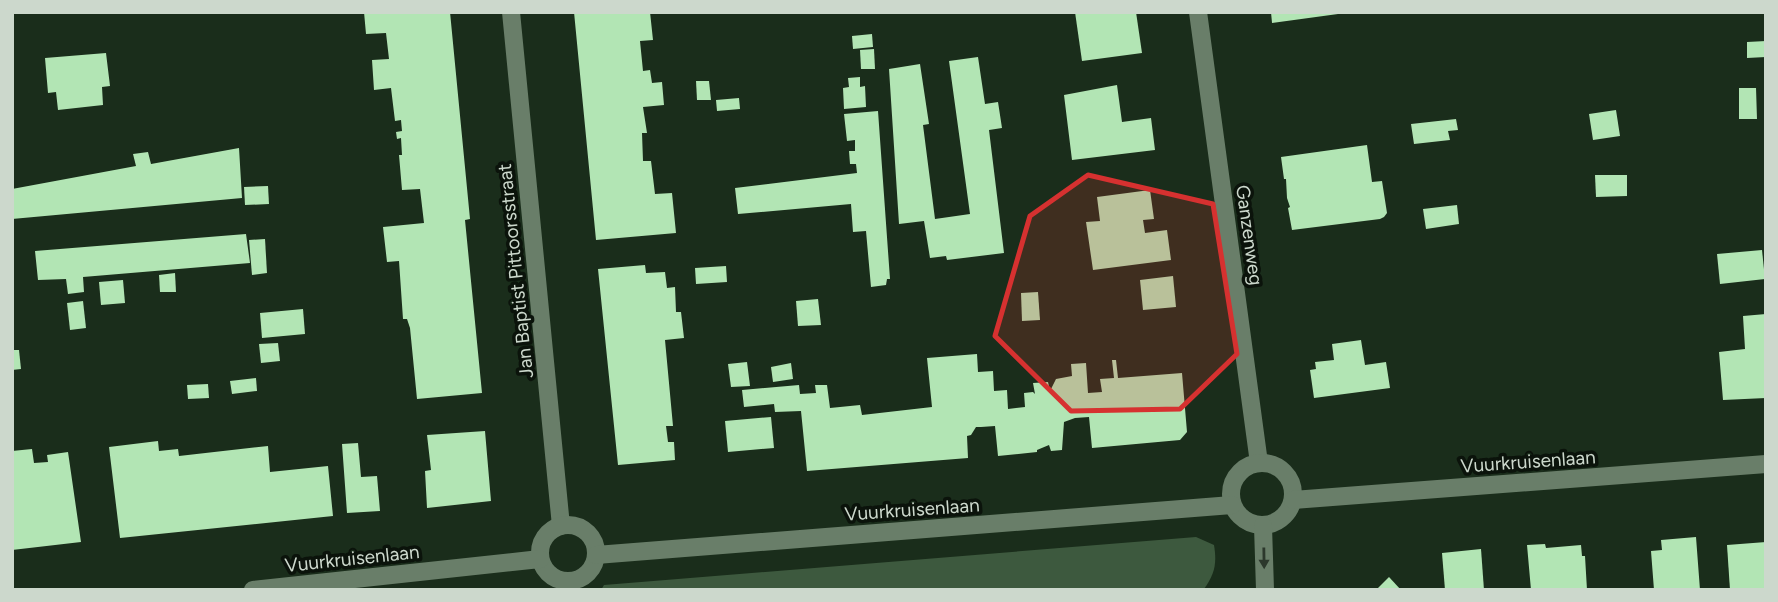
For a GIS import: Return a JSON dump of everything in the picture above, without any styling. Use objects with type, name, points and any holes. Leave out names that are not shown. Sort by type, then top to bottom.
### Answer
[{"type":"street","name":"Jan Baptist Pittoorsstraat","points":[[511,12],[561,526]]},
{"type":"street","name":"Ganzenweg","points":[[1198,12],[1259,463]]},
{"type":"street","points":[[1271,464],[1281,469],[1289,478],[1293,500],[1282,518],[1264,526],[1244,521],[1232,505],[1232,482],[1239,472],[1248,466],[1271,464]]},
{"type":"street","name":"Vuurkruisenlaan","points":[[1293,500],[1766,464]]},
{"type":"street","name":"Vuurkruisenlaan","points":[[596,555],[1232,505]]},
{"type":"street","points":[[561,526],[582,529],[590,535],[596,555],[590,571],[566,586],[549,575],[540,559],[542,542],[547,534],[561,526]]},
{"type":"street","points":[[1264,526],[1265,590]]},
{"type":"street","name":"Vuurkruisenlaan","points":[[253,590],[540,559]]},
{"type":"highlighted area","points":[[1088,175],[1213,204],[1237,354],[1180,409],[1071,411],[995,336],[1030,216]]},
{"type":"green space","points":[[1196,537],[1214,545],[1214,568],[1204,589],[601,590],[604,585]]},
{"type":"building","points":[[364,12],[450,12],[470,219],[465,220],[482,393],[417,399],[410,328],[407,319],[403,319],[399,261],[387,262],[383,227],[424,223],[420,189],[402,190],[399,155],[402,155],[401,138],[397,139],[396,132],[402,131],[401,120],[395,121],[391,88],[374,90],[372,60],[389,59],[386,33],[366,34]]},
{"type":"building","points":[[574,12],[650,12],[653,40],[640,41],[643,71],[650,70],[652,83],[662,82],[664,105],[643,107],[647,133],[642,133],[643,161],[651,161],[655,194],[672,193],[676,233],[596,240]]},
{"type":"building","points":[[1075,12],[1136,12],[1142,53],[1082,61]]},
{"type":"building","points":[[1271,12],[1338,12],[1338,14],[1272,23]]},
{"type":"building","points":[[872,34],[873,47],[853,49],[852,36]]},
{"type":"building","points":[[1766,41],[1766,57],[1747,58],[1747,42]]},
{"type":"building","points":[[874,49],[875,69],[861,69],[860,50]]},
{"type":"building","points":[[106,53],[110,86],[102,87],[103,105],[58,110],[56,92],[48,93],[45,58]]},
{"type":"building","points":[[978,57],[985,104],[998,102],[1002,128],[989,130],[1004,253],[947,260],[946,256],[930,258],[924,221],[899,224],[889,69],[920,64],[929,124],[923,125],[935,219],[970,214],[949,61]]},
{"type":"building","points":[[860,77],[860,87],[865,86],[866,107],[844,109],[843,88],[849,87],[848,78]]},
{"type":"building","points":[[696,81],[709,81],[711,100],[697,100]]},
{"type":"building","points":[[1117,85],[1122,122],[1151,118],[1155,150],[1072,160],[1064,95]]},
{"type":"building","points":[[1739,88],[1756,88],[1757,119],[1739,119]]},
{"type":"building","points":[[739,98],[740,109],[717,111],[716,100]]},
{"type":"building","points":[[1616,110],[1620,136],[1593,140],[1589,114]]},
{"type":"building","points":[[878,111],[890,279],[887,279],[886,285],[871,287],[866,231],[853,232],[851,204],[738,214],[735,188],[857,173],[856,164],[850,164],[849,151],[855,151],[855,140],[847,141],[844,114]]},
{"type":"building","points":[[1456,119],[1458,130],[1448,131],[1450,140],[1414,144],[1411,124]]},
{"type":"building","points":[[1367,145],[1372,182],[1382,181],[1387,213],[1384,217],[1292,230],[1281,157]]},
{"type":"building","points":[[239,148],[242,198],[12,219],[12,189],[136,166],[133,154],[148,152],[151,164]]},
{"type":"building","points":[[1595,175],[1627,175],[1627,196],[1596,197]]},
{"type":"building","points":[[268,186],[269,204],[245,205],[244,187]]},
{"type":"building","points":[[1150,190],[1154,219],[1143,220],[1145,233],[1167,230],[1171,260],[1093,270],[1086,222],[1100,221],[1097,197]]},
{"type":"building","points":[[1457,205],[1459,224],[1426,229],[1423,209]]},
{"type":"building","points":[[246,234],[250,263],[83,277],[84,292],[68,294],[66,279],[38,280],[35,251]]},
{"type":"building","points":[[265,239],[267,273],[252,275],[249,240]]},
{"type":"building","points":[[1762,250],[1765,279],[1720,284],[1717,254]]},
{"type":"building","points":[[645,265],[646,273],[665,272],[667,288],[675,287],[676,312],[681,312],[684,338],[665,340],[673,426],[666,426],[668,442],[674,442],[675,460],[618,465],[598,269]]},
{"type":"building","points":[[726,266],[727,282],[696,284],[695,268]]},
{"type":"building","points":[[175,273],[176,292],[160,292],[159,275]]},
{"type":"building","points":[[1173,276],[1176,307],[1143,310],[1140,280]]},
{"type":"building","points":[[123,280],[125,303],[101,305],[99,282]]},
{"type":"building","points":[[1038,292],[1040,320],[1022,321],[1021,293]]},
{"type":"building","points":[[818,299],[821,325],[798,326],[796,301]]},
{"type":"building","points":[[83,301],[86,328],[70,330],[67,303]]},
{"type":"building","points":[[303,309],[305,334],[262,338],[260,313]]},
{"type":"building","points":[[1766,314],[1766,398],[1723,400],[1719,352],[1745,349],[1743,316]]},
{"type":"building","points":[[1361,340],[1365,365],[1386,362],[1390,388],[1314,398],[1310,370],[1316,369],[1315,362],[1334,360],[1332,344]]},
{"type":"building","points":[[278,343],[280,361],[261,363],[259,344]]},
{"type":"building","points":[[12,350],[19,350],[21,369],[12,370]]},
{"type":"building","points":[[977,354],[978,372],[993,371],[994,391],[1007,390],[1008,409],[1025,407],[1024,393],[1035,394],[1033,383],[1048,382],[1050,391],[1056,379],[1072,376],[1071,364],[1086,363],[1088,393],[1102,392],[1100,379],[1114,378],[1112,360],[1116,360],[1118,378],[1182,373],[1187,432],[1180,440],[1092,448],[1089,417],[1075,418],[1064,422],[1062,450],[1051,451],[1049,445],[1037,452],[998,456],[995,426],[976,427],[971,435],[967,436],[968,458],[807,471],[801,411],[775,412],[774,404],[744,407],[742,390],[799,385],[800,394],[816,393],[815,385],[827,385],[830,408],[860,405],[862,415],[932,407],[927,358]]},
{"type":"building","points":[[747,362],[750,386],[731,387],[728,364]]},
{"type":"building","points":[[791,363],[793,379],[773,382],[771,367]]},
{"type":"building","points":[[256,378],[257,391],[232,394],[230,381]]},
{"type":"building","points":[[208,384],[209,398],[188,399],[187,385]]},
{"type":"building","points":[[771,417],[774,448],[728,452],[725,421]]},
{"type":"building","points":[[485,431],[491,501],[427,508],[425,471],[431,470],[427,435]]},
{"type":"building","points":[[158,441],[159,451],[178,449],[179,456],[268,446],[270,472],[328,466],[333,516],[120,538],[109,447]]},
{"type":"building","points":[[358,443],[361,477],[377,476],[380,511],[347,513],[342,444]]},
{"type":"building","points":[[32,449],[34,463],[48,462],[47,455],[68,452],[81,542],[12,550],[12,451]]},
{"type":"building","points":[[1696,537],[1700,590],[1654,590],[1651,551],[1662,550],[1661,540]]},
{"type":"building","points":[[1766,542],[1766,590],[1730,590],[1727,545]]},
{"type":"building","points":[[1545,544],[1546,548],[1581,545],[1582,556],[1585,556],[1587,590],[1531,590],[1527,545]]},
{"type":"building","points":[[1481,549],[1484,590],[1445,590],[1442,553]]},
{"type":"building","points":[[1389,577],[1401,590],[1376,590]]}]
